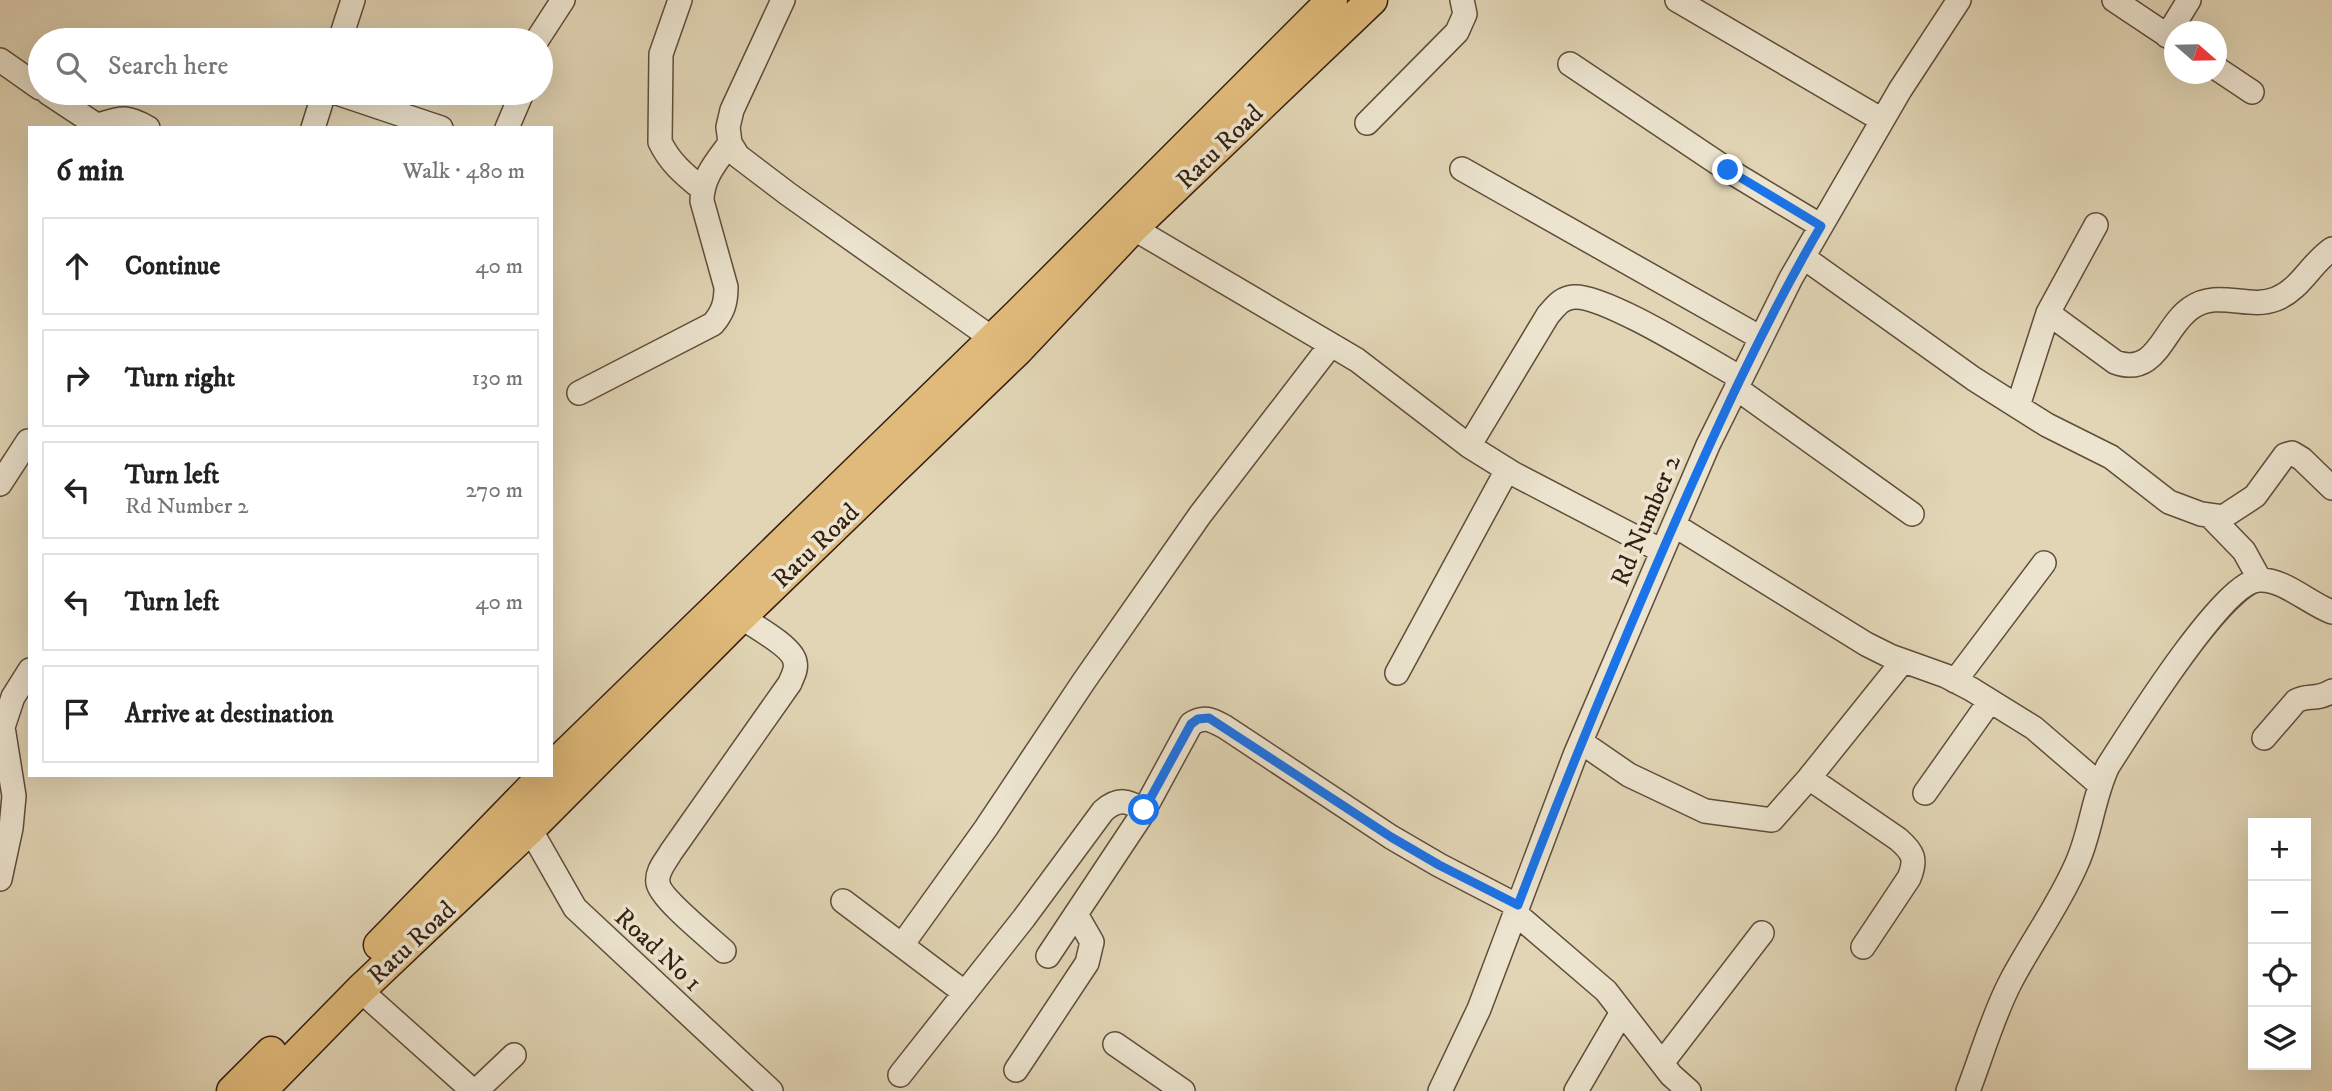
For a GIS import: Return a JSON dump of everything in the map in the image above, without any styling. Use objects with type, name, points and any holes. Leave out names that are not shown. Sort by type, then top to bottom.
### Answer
[{"type":"main road","name":"Ratu Road","points":[[553,766],[993,339],[1332,0]]},
{"type":"main road","name":"Ratu Road","points":[[232,1091],[436,888],[521,818],[741,617],[1018,350],[1133,228],[1372,0]]},
{"type":"main road","name":"Ratu Road","points":[[261,1091],[521,818],[543,777]]},
{"type":"street","points":[[344,28],[353,0]]},
{"type":"street","points":[[545,28],[563,0]]},
{"type":"street","points":[[680,0],[661,54],[660,142],[666,155],[679,171],[702,189]]},
{"type":"street","points":[[783,0],[732,110],[728,127],[730,142],[738,156],[993,339]]},
{"type":"street","points":[[1367,123],[1457,32],[1465,14],[1462,0]]},
{"type":"street","points":[[1677,0],[1882,120]]},
{"type":"street","name":"Rd Number 2","points":[[1440,1091],[1479,1009],[1581,742],[1708,445],[1803,257],[1882,120],[1959,0]]},
{"type":"street","points":[[2114,0],[2164,33]]},
{"type":"street","points":[[2179,21],[2189,0]]},
{"type":"street","points":[[0,60],[28,80]]},
{"type":"street","points":[[1570,64],[1728,170],[1821,226]]},
{"type":"street","points":[[2227,75],[2252,92]]},
{"type":"street","points":[[67,105],[99,126],[122,117],[144,126]]},
{"type":"street","points":[[314,126],[320,105]]},
{"type":"street","points":[[373,105],[435,126]]},
{"type":"street","points":[[508,126],[518,105]]},
{"type":"street","points":[[579,393],[713,324],[721,314],[726,301],[726,287],[702,201],[702,189],[707,175],[730,142]]},
{"type":"street","points":[[1462,169],[1761,338]]},
{"type":"street","points":[[2018,406],[2048,313],[2096,225]]},
{"type":"street","points":[[1133,228],[1357,360],[1469,446],[1507,470],[1662,551]]},
{"type":"street","points":[[2048,313],[2115,362],[2125,366],[2137,366],[2147,360],[2192,307],[2203,301],[2217,299],[2262,303],[2273,300],[2288,293],[2332,248]]},
{"type":"street","points":[[1803,257],[1974,379],[2047,425],[2111,457],[2169,502],[2211,517],[2223,517],[2255,496],[2285,455],[2292,453],[2332,488]]},
{"type":"street","points":[[1469,446],[1548,315],[1561,300],[1575,297],[1617,309],[1739,383],[1912,514]]},
{"type":"street","points":[[902,945],[986,828],[1200,514],[1330,346]]},
{"type":"street","points":[[0,484],[28,441]]},
{"type":"street","points":[[1397,673],[1507,470]]},
{"type":"street","points":[[2211,517],[2244,551],[2260,580]]},
{"type":"street","points":[[1674,525],[1866,644],[1955,681],[1990,701],[2034,728],[2099,784]]},
{"type":"street","points":[[1955,681],[2044,562]]},
{"type":"street","points":[[1968,1091],[2011,982],[2076,865],[2086,841],[2099,784],[2139,717],[2191,644],[2227,601],[2245,585],[2260,580],[2279,585],[2332,612]]},
{"type":"street","points":[[724,951],[664,896],[658,884],[658,873],[790,684],[795,671],[796,660],[788,649],[741,617]]},
{"type":"street","points":[[1581,742],[1629,775],[1705,811],[1772,820],[1903,661]]},
{"type":"street","points":[[0,879],[11,828],[14,796],[1,726],[13,697],[28,673]]},
{"type":"street","points":[[2264,738],[2296,701],[2302,698],[2318,698],[2332,691]]},
{"type":"street","points":[[1925,793],[1990,701]]},
{"type":"street","points":[[1048,956],[1144,810],[1191,724],[1198,719],[1209,718],[1391,837],[1517,909],[1606,991],[1662,1063],[1689,1091]]},
{"type":"street","points":[[1809,778],[1898,839],[1910,849],[1914,858],[1909,878],[1863,947]]},
{"type":"street","points":[[900,1075],[1024,918],[1103,811],[1120,800],[1128,801],[1144,810]]},
{"type":"street","name":"Road No 1","points":[[521,818],[575,908],[771,1091]]},
{"type":"street","points":[[843,901],[965,993]]},
{"type":"street","points":[[1016,1070],[1087,963],[1092,942],[1076,914]]},
{"type":"street","points":[[1662,1063],[1762,933]]},
{"type":"street","points":[[360,990],[474,1091],[514,1055]]},
{"type":"street","points":[[1576,1091],[1622,1012]]},
{"type":"street","points":[[1115,1044],[1183,1091]]},
{"type":"route","points":[[1144,810],[1191,724],[1198,719],[1209,718],[1391,837],[1518,905],[1581,742],[1708,445],[1791,278],[1821,226],[1728,170]]}]
